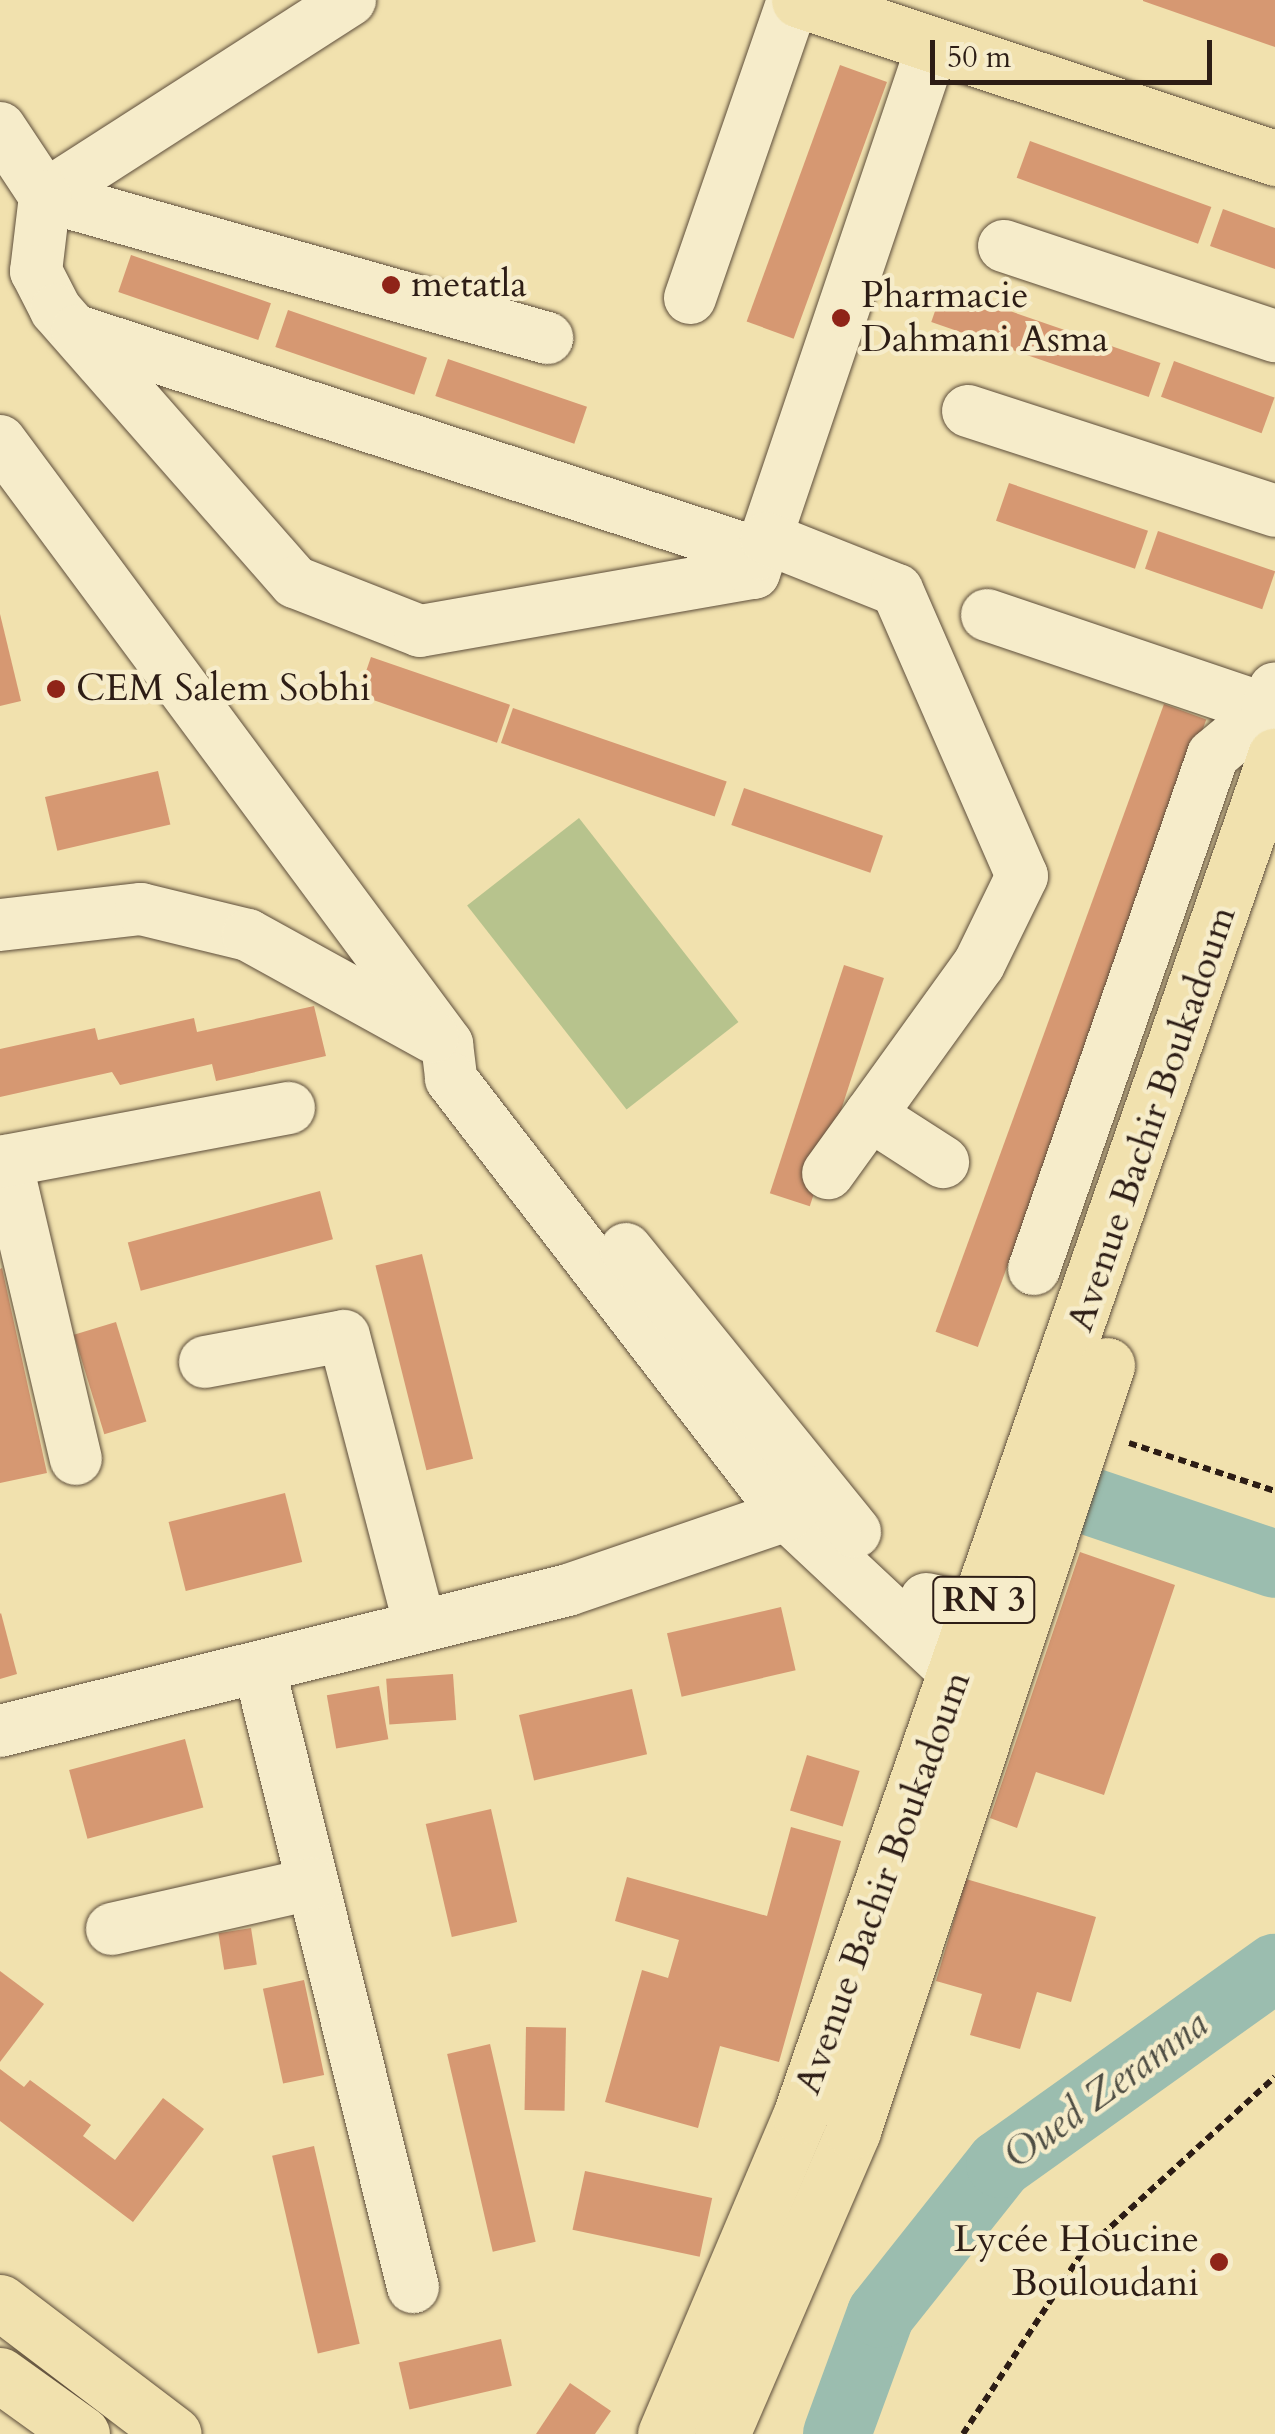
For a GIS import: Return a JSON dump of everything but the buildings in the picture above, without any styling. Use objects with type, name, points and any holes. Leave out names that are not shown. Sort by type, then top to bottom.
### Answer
[{"type":"main road","points":[[796,0],[1275,158]]},
{"type":"main road","name":"Avenue Bachir Boukadoum","points":[[722,2434],[853,2130],[983,1657],[1272,718]]},
{"type":"main road","name":"Avenue Bachir Boukadoum","points":[[665,2434],[800,2116],[938,1732],[983,1657],[1085,1428],[1275,870]]},
{"type":"main road","points":[[0,2302],[174,2434]]},
{"type":"main road","points":[[0,2375],[82,2434]]},
{"type":"street","points":[[45,196],[350,0]]},
{"type":"street","points":[[690,298],[796,0]]},
{"type":"street","points":[[0,128],[45,196],[36,271],[76,330],[295,582],[420,631],[754,573],[932,47]]},
{"type":"street","points":[[45,196],[547,338]]},
{"type":"street","points":[[1004,246],[1275,336]]},
{"type":"street","points":[[76,330],[896,590],[1022,876],[978,964],[828,1173]]},
{"type":"street","points":[[968,411],[1275,511]]},
{"type":"street","points":[[0,440],[447,1044],[451,1079],[801,1500],[914,1613],[983,1657]]},
{"type":"street","points":[[987,615],[1272,718]]},
{"type":"street","points":[[1034,1269],[1213,755],[1272,718]]},
{"type":"street","points":[[0,925],[140,909],[248,936],[447,1044]]},
{"type":"street","points":[[76,1460],[3,1162],[289,1108]]},
{"type":"street","points":[[870,1115],[943,1162]]},
{"type":"street","points":[[205,1362],[344,1336],[420,1626]]},
{"type":"street","points":[[801,1500],[855,1532],[914,1613],[938,1732]]},
{"type":"street","points":[[0,1731],[568,1590],[801,1500]]},
{"type":"street","points":[[914,1613],[958,1606],[983,1657]]},
{"type":"street","points":[[258,1667],[413,2288]]},
{"type":"street","points":[[112,1929],[312,1884]]},
{"type":"path","points":[[1085,1428],[1275,1491]]},
{"type":"path","points":[[963,2434],[1082,2254],[1275,2077]]},
{"type":"green space","points":[[579,818],[738,1022],[627,1110],[467,905]]},
{"type":"waterway","name":"Oued Zeramna","points":[[1089,1501],[1275,1564]]},
{"type":"waterway","name":"Oued Zeramna","points":[[837,2434],[881,2314],[1000,2164],[1275,1968]]},
{"type":"place","name":"metatla","points":[[391,285]]},
{"type":"place","name":"Pharmacie Dahmani Asma","points":[[841,318]]},
{"type":"place","name":"CEM Salem Sobhi","points":[[56,689]]},
{"type":"place","name":"Lycée Houcine Bouloudani","points":[[1219,2262]]}]
